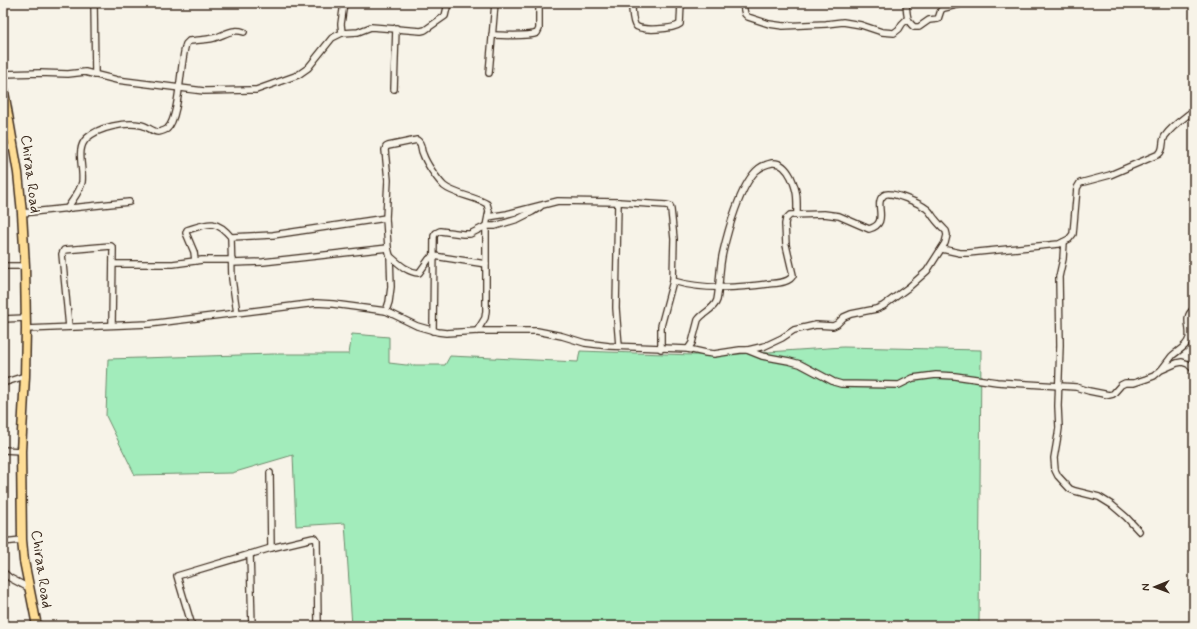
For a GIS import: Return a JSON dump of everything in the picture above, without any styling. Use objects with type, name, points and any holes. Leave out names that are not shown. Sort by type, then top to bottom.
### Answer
[{"type":"highway","name":"Chiraa Road","points":[[3,86],[18,173],[22,213],[26,318],[21,451],[22,540],[24,560],[37,626]]},
{"type":"street","points":[[94,3],[94,75]]},
{"type":"street","points":[[342,33],[341,24],[344,3]]},
{"type":"street","points":[[3,74],[68,74],[85,72],[117,80],[204,91],[256,90],[298,75],[308,68],[332,38],[342,33],[358,32],[371,26],[421,31],[425,30],[446,16],[448,3]]},
{"type":"street","points":[[489,73],[495,3]]},
{"type":"street","points":[[492,35],[520,35],[537,33],[539,29],[539,3]]},
{"type":"street","points":[[632,3],[636,25],[639,28],[645,29],[674,27],[680,24],[681,3]]},
{"type":"street","points":[[743,3],[745,14],[748,17],[768,24],[783,26],[843,22],[861,25],[882,32],[894,33],[899,30],[907,19]]},
{"type":"street","points":[[906,3],[907,19],[914,28],[919,27],[929,20],[938,19],[941,10],[944,8],[965,3]]},
{"type":"street","points":[[394,88],[396,28]]},
{"type":"street","points":[[67,209],[79,190],[82,182],[81,149],[86,138],[93,133],[121,124],[142,125],[158,132],[166,130],[172,124],[180,88],[186,44],[189,41],[214,38],[237,30],[244,32]]},
{"type":"street","points":[[942,249],[960,253],[968,253],[1059,244],[1064,242],[1073,234],[1077,188],[1080,183],[1110,175],[1159,154],[1162,152],[1164,138],[1170,130],[1194,110]]},
{"type":"street","points":[[386,311],[391,287],[390,256],[386,218],[388,180],[385,150],[386,147],[417,140],[421,144],[422,153],[442,184],[449,190],[487,204],[489,211],[486,226],[486,311],[485,318],[477,331]]},
{"type":"street","points":[[3,148],[14,147]]},
{"type":"street","points":[[688,349],[692,343],[700,316],[712,308],[716,301],[721,273],[722,253],[737,203],[747,183],[756,171],[763,166],[775,163],[783,166],[788,172],[797,193],[797,215]]},
{"type":"street","points":[[26,329],[149,324],[316,303],[386,311],[418,326],[433,331],[446,333],[477,331],[537,331],[562,336],[585,343],[661,349],[688,349],[714,354],[766,346],[794,330],[816,325],[833,326],[837,324],[844,316],[883,306],[928,271],[942,249],[947,236],[946,231],[926,208],[892,194],[887,194],[884,195],[880,202],[880,221],[873,228],[869,229],[840,216],[824,214],[790,215],[786,219],[785,224],[786,245],[793,275],[788,280],[774,284],[740,288],[692,285],[673,281]]},
{"type":"street","points":[[488,216],[507,214],[558,201],[618,202],[670,206],[674,239],[673,281],[662,326],[661,349]]},
{"type":"street","points":[[22,213],[129,202]]},
{"type":"street","points":[[618,202],[616,308],[618,346]]},
{"type":"street","points":[[433,331],[434,236],[436,233],[470,234],[486,226],[495,226],[518,219],[544,205]]},
{"type":"street","points":[[231,237],[273,235],[386,218]]},
{"type":"street","points":[[195,261],[194,252],[186,233],[187,230],[209,223],[217,225],[227,232],[231,237],[232,279],[237,313]]},
{"type":"street","points":[[1064,242],[1063,259],[1059,277],[1060,345],[1058,435],[1054,458],[1055,470],[1058,476],[1070,489],[1099,497],[1112,505],[1139,531]]},
{"type":"street","points":[[69,327],[62,254],[63,251],[111,246],[113,248],[112,325]]},
{"type":"street","points":[[113,264],[173,264],[195,261],[263,262],[388,248]]},
{"type":"street","points":[[390,256],[403,268],[419,272],[429,259],[434,256],[486,264]]},
{"type":"street","points":[[3,266],[25,266]]},
{"type":"street","points":[[747,350],[762,356],[800,364],[834,382],[841,384],[899,385],[912,378],[936,375],[997,382],[1076,387],[1089,392],[1109,395],[1113,394],[1121,385],[1140,382],[1154,376],[1161,370],[1172,356],[1186,344],[1189,339],[1188,315],[1194,309]]},
{"type":"street","points":[[3,319],[26,318]]},
{"type":"street","points":[[1161,370],[1182,362],[1188,364],[1194,370]]},
{"type":"street","points":[[3,383],[25,376]]},
{"type":"street","points":[[3,450],[21,451]]},
{"type":"street","points":[[270,473],[271,548]]},
{"type":"street","points":[[192,626],[177,576],[271,548],[315,538],[317,541],[318,626]]},
{"type":"street","points":[[3,542],[22,540]]},
{"type":"street","points":[[250,554],[252,626]]},
{"type":"street","points":[[3,572],[10,578],[29,588]]},
{"type":"green space","points":[[352,334],[389,337],[389,363],[406,365],[445,365],[450,356],[578,362],[580,351],[693,355],[739,354],[843,347],[981,350],[979,626],[352,626],[345,523],[296,526],[293,455],[232,473],[135,475],[106,416],[108,359],[273,354],[349,354]]}]
